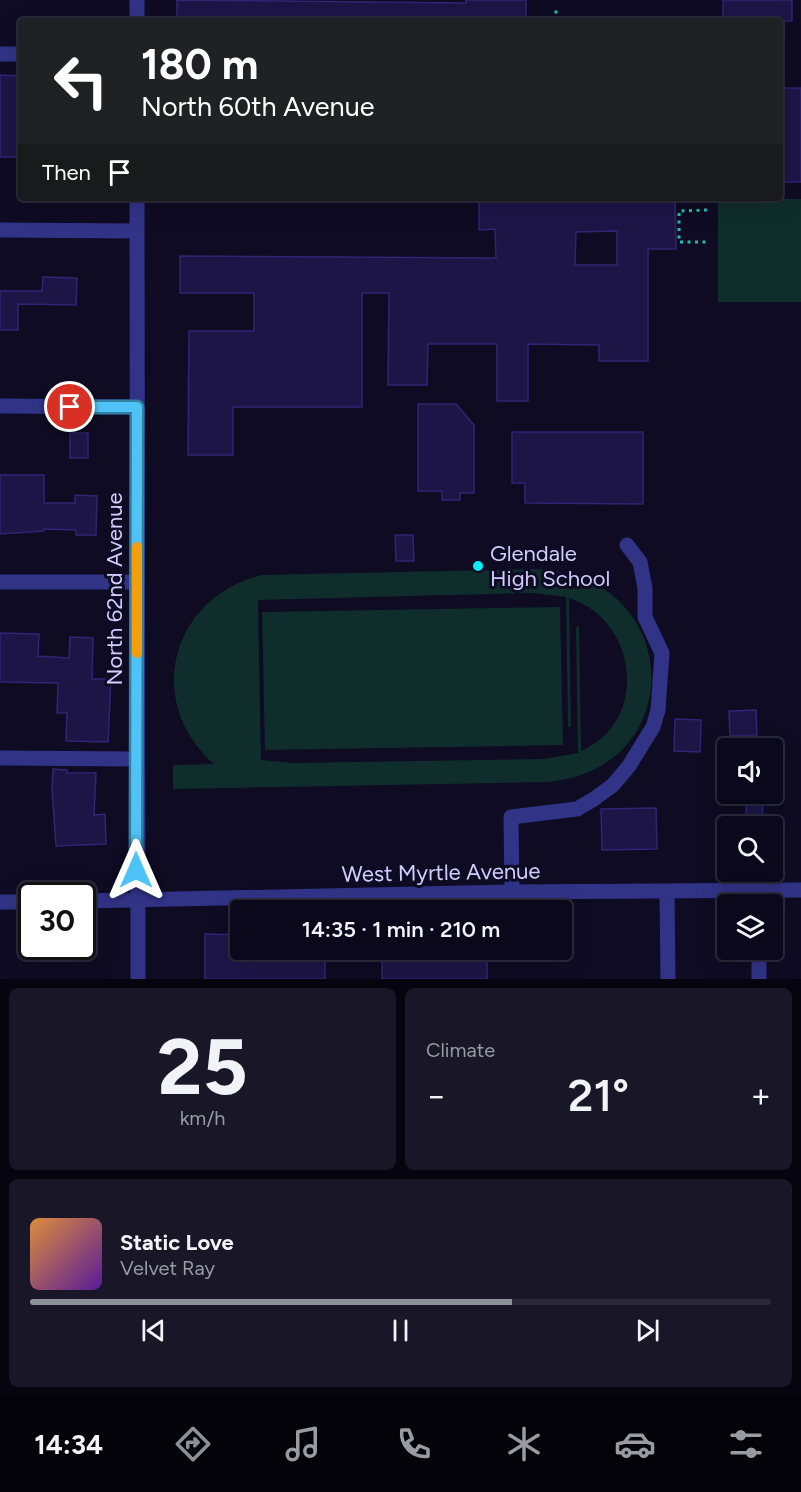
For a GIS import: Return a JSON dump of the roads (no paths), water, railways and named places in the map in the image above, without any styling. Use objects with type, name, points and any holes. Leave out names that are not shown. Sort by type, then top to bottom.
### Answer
[{"type":"street","points":[[137,0],[137,18]]},
{"type":"street","points":[[0,54],[18,54]]},
{"type":"street","name":"North 62nd Avenue","points":[[137,201],[138,979]]},
{"type":"street","points":[[0,230],[137,231]]},
{"type":"street","points":[[0,406],[137,407]]},
{"type":"street","points":[[512,892],[511,817],[577,809],[594,799],[613,785],[629,766],[653,728],[658,710],[662,653],[645,617],[645,588],[640,562],[627,545]]},
{"type":"street","points":[[0,582],[137,582]]},
{"type":"street","points":[[0,758],[137,759]]},
{"type":"street","name":"West Myrtle Avenue","points":[[782,894],[801,891]]},
{"type":"street","name":"West Myrtle Avenue","points":[[96,901],[512,892],[667,893],[717,896]]},
{"type":"street","points":[[667,893],[668,979]]},
{"type":"street","points":[[0,902],[18,902]]},
{"type":"street","points":[[759,960],[759,979]]},
{"type":"place","name":"Glendale High School","points":[[478,566]]}]
